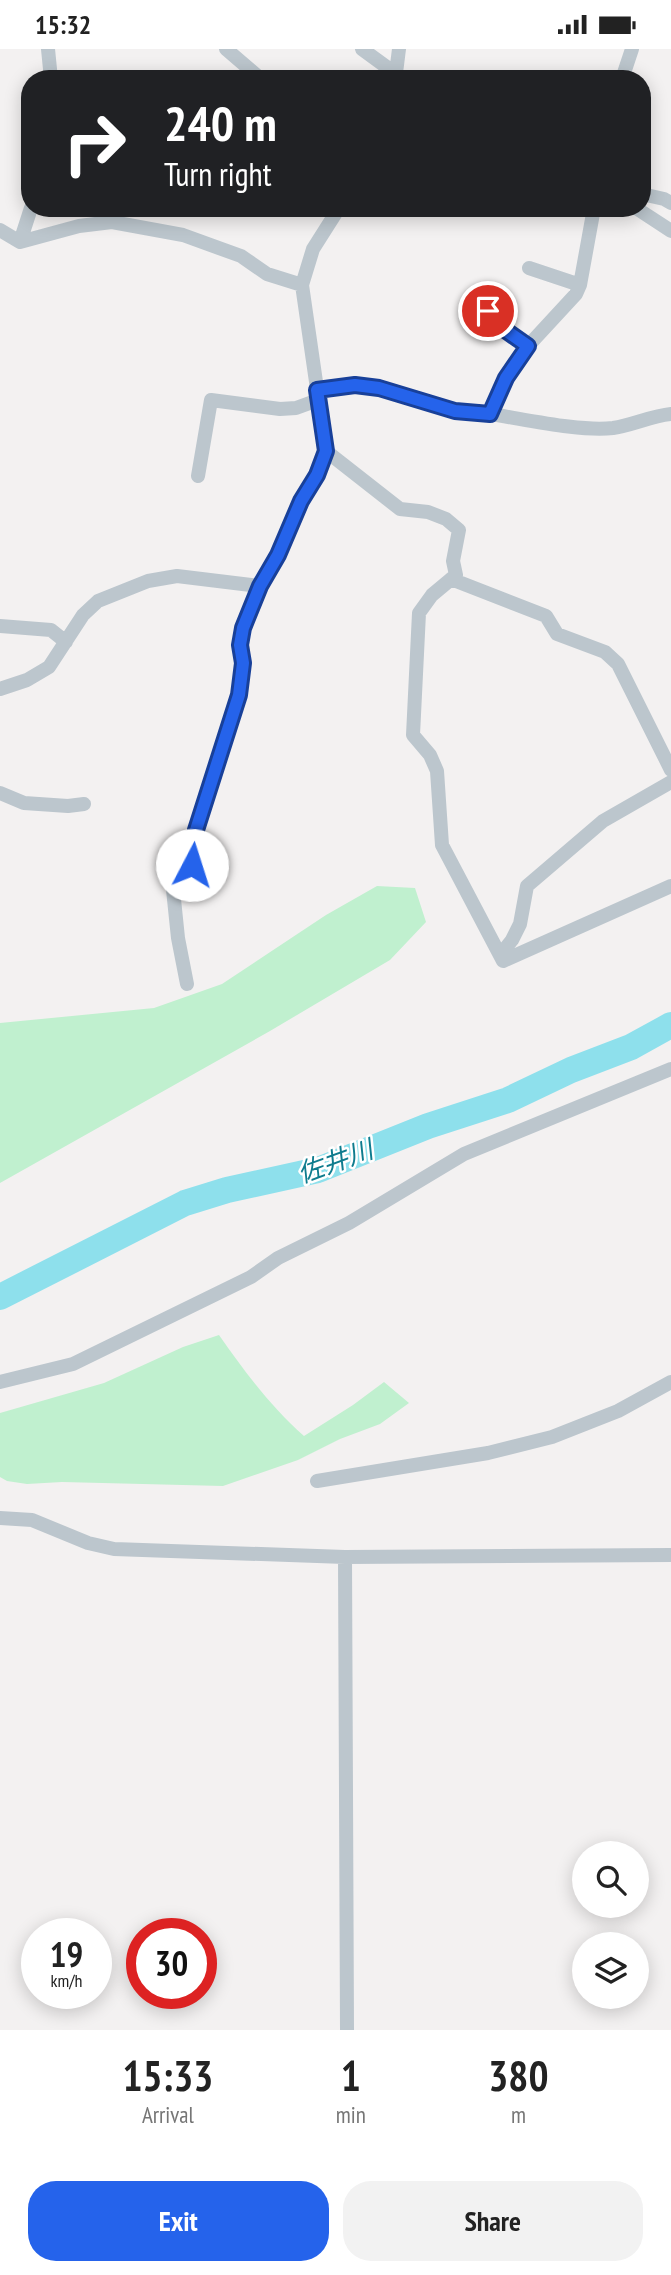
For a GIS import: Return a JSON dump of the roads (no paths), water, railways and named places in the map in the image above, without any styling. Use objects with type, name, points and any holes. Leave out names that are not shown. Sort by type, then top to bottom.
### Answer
[{"type":"street","points":[[48,49],[50,70]]},
{"type":"street","points":[[226,49],[250,70]]},
{"type":"street","points":[[362,49],[392,70]]},
{"type":"street","points":[[399,49],[400,70]]},
{"type":"street","points":[[625,70],[632,49]]},
{"type":"street","points":[[651,196],[671,203]]},
{"type":"street","points":[[20,242],[28,217]]},
{"type":"street","points":[[187,984],[178,938],[172,880],[187,873],[192,865],[196,830],[239,695],[243,628],[260,586],[278,555],[326,451],[302,285],[313,249],[333,217]]},
{"type":"street","points":[[490,414],[506,378],[528,346],[576,294],[592,217]]},
{"type":"street","points":[[650,217],[671,231]]},
{"type":"street","points":[[0,230],[20,242],[79,226],[112,222],[183,235],[242,256],[267,274],[302,285]]},
{"type":"street","points":[[529,268],[580,285]]},
{"type":"street","points":[[488,311],[498,325],[528,346]]},
{"type":"street","points":[[198,475],[211,400],[280,409],[296,408],[318,395],[355,385],[379,388],[455,411],[588,428],[614,428],[653,416],[671,414]]},
{"type":"street","points":[[326,451],[400,509],[428,512],[446,519],[459,530],[453,561],[456,575],[432,595],[419,613],[413,735],[430,755],[437,771],[442,845],[503,961],[671,886]]},
{"type":"street","points":[[0,689],[27,680],[49,667],[83,615],[98,601],[148,581],[177,576],[260,586]]},
{"type":"street","points":[[451,579],[547,616],[557,634],[605,652],[618,664],[671,770]]},
{"type":"street","points":[[0,626],[51,630],[66,642]]},
{"type":"street","points":[[500,954],[512,940],[520,924],[527,886],[603,821],[671,782]]},
{"type":"street","points":[[0,793],[24,803],[68,806],[84,804]]},
{"type":"street","points":[[0,1382],[73,1364],[251,1277],[278,1258],[349,1223],[464,1154],[671,1069]]},
{"type":"street","points":[[317,1481],[488,1453],[552,1437],[618,1411],[671,1382]]},
{"type":"street","points":[[0,1518],[32,1520],[88,1543],[114,1549],[345,1557],[671,1555]]},
{"type":"street","points":[[345,1557],[347,2030]]},
{"type":"waterway","name":"佐井川","points":[[0,1297],[185,1203],[227,1190],[318,1170],[428,1126],[508,1100],[571,1070],[631,1047],[671,1025]]}]
